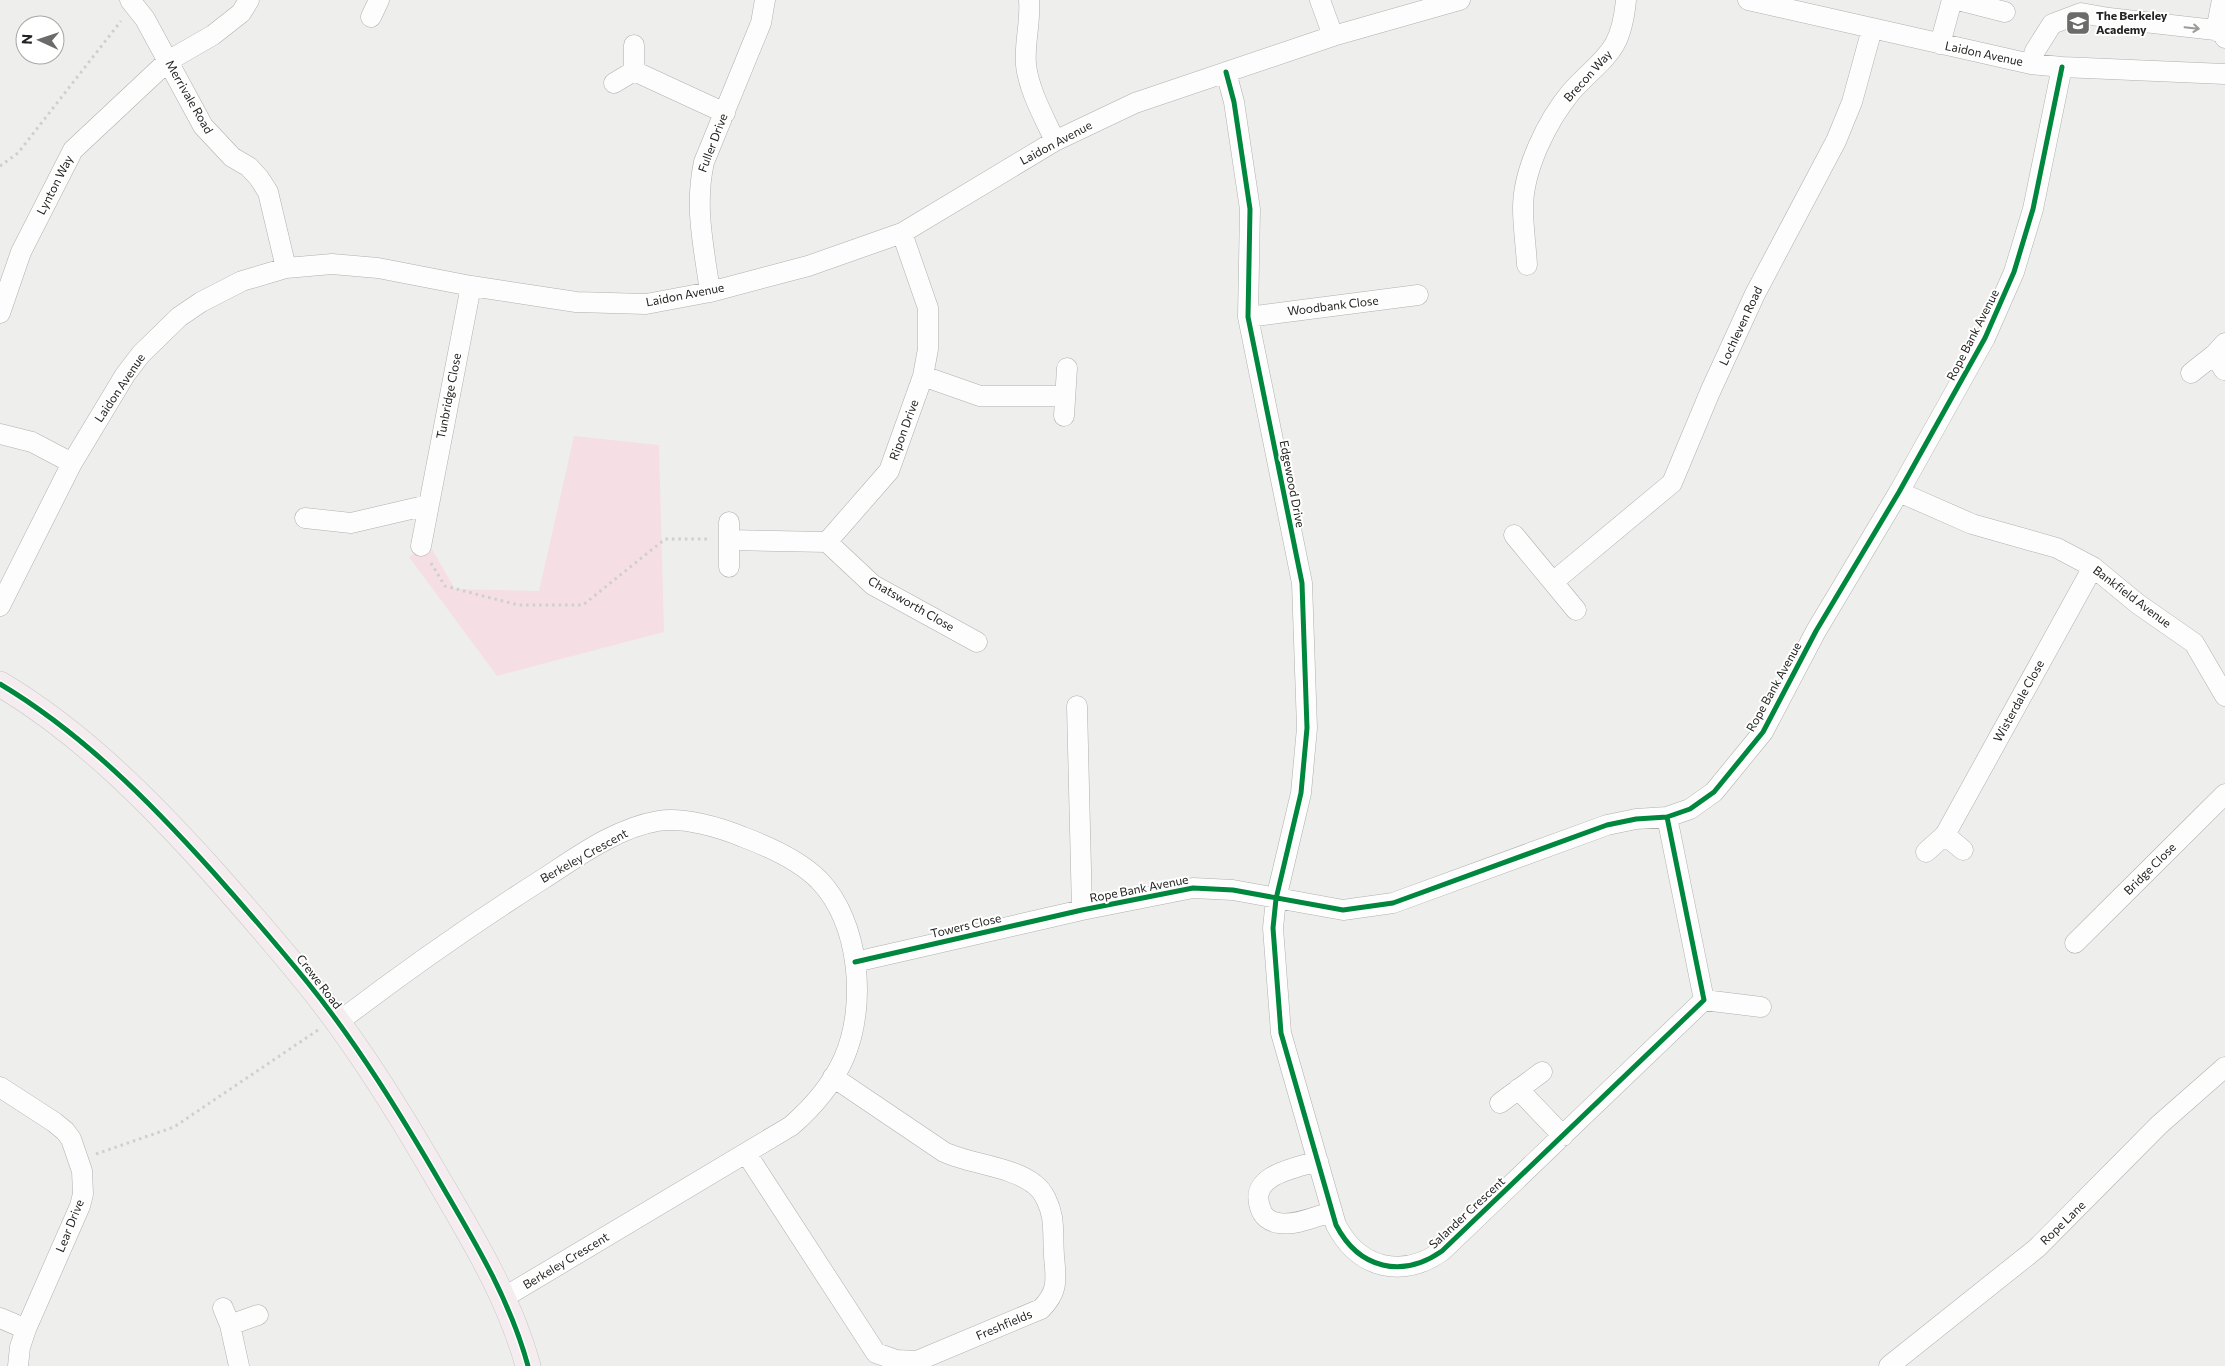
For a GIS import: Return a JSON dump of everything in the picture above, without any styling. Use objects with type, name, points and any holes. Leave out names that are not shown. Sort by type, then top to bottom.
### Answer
[{"type":"main road","name":"Crewe Road","points":[[0,684],[36,707],[100,757],[164,818],[242,905],[308,984],[396,1108],[432,1168],[492,1273],[515,1326],[528,1366]]},
{"type":"street","name":"Lynton Way","points":[[0,313],[22,252],[73,150],[168,61],[213,35],[241,13],[249,0]]},
{"type":"street","name":"Fuller Drive","points":[[710,292],[699,211],[699,186],[704,162],[761,23],[765,0]]},
{"type":"street","points":[[1029,0],[1031,17],[1026,66],[1033,92],[1055,141]]},
{"type":"street","points":[[1320,0],[1332,36]]},
{"type":"street","name":"Brecon Way","points":[[1527,265],[1523,206],[1531,167],[1538,147],[1547,128],[1571,93],[1616,46],[1624,22],[1626,0]]},
{"type":"street","name":"Laidon Avenue","points":[[1748,0],[2031,64],[2062,68],[2225,74]]},
{"type":"street","points":[[1940,44],[1952,0]]},
{"type":"street","points":[[1958,0],[2006,12]]},
{"type":"street","points":[[2031,64],[2034,51],[2052,24],[2081,13],[2221,34],[2222,0]]},
{"type":"street","name":"Laidon Avenue","points":[[0,606],[72,463],[126,375],[159,335],[179,317],[221,291],[242,281],[286,268],[332,264],[355,265],[471,286],[576,302],[646,304],[710,292],[808,266],[902,233],[1055,141],[1135,103],[1332,36],[1454,1]]},
{"type":"street","name":"Merrivale Road","points":[[132,2],[145,19],[203,126],[232,157],[249,167],[268,192],[286,268]]},
{"type":"street","name":"Lochleven Road","points":[[1553,582],[1672,483],[1710,392],[1755,294],[1836,141],[1852,102],[1872,29]]},
{"type":"street","points":[[634,45],[634,71]]},
{"type":"street","name":"Rope Bank Avenue","points":[[1082,910],[1192,888],[1233,890],[1342,910],[1393,903],[1606,825],[1636,819],[1668,817],[1690,809],[1714,792],[1763,732],[1816,630],[1899,492],[1985,338],[2014,272],[2033,210],[2062,68]]},
{"type":"street","points":[[634,71],[725,113]]},
{"type":"street","points":[[614,83],[634,71]]},
{"type":"street","name":"Edgewood Drive","points":[[1226,72],[1234,102],[1250,209],[1248,317],[1302,583],[1307,728],[1302,793],[1276,899]]},
{"type":"street","name":"Ripon Drive","points":[[827,542],[889,470],[923,376],[928,349],[928,308],[902,233]]},
{"type":"street","name":"Tunbridge Close","points":[[420,546],[471,286]]},
{"type":"street","name":"Woodbank Close","points":[[1248,317],[1418,295]]},
{"type":"street","points":[[2191,373],[2222,356]]},
{"type":"street","points":[[923,376],[980,396],[1065,406],[1067,368]]},
{"type":"street","points":[[0,434],[32,442],[72,463]]},
{"type":"street","name":"Bankfield Avenue","points":[[1899,492],[1972,524],[2057,548],[2093,567],[2138,604],[2194,643],[2225,696]]},
{"type":"street","points":[[305,518],[351,523],[428,506]]},
{"type":"street","points":[[729,566],[729,531],[827,542]]},
{"type":"street","points":[[1514,535],[1576,610]]},
{"type":"street","name":"Chatsworth Close","points":[[827,542],[873,585],[977,642]]},
{"type":"street","name":"Wisterdale Close","points":[[1926,852],[1944,835],[2093,567]]},
{"type":"street","points":[[1076,706],[1082,910]]},
{"type":"street","name":"Bridge Close","points":[[2075,943],[2225,794]]},
{"type":"street","points":[[1668,817],[1704,1000],[1761,1007]]},
{"type":"street","name":"Berkeley Crescent","points":[[337,1023],[472,924],[577,857],[612,837],[642,825],[660,821],[701,825],[733,833],[762,844],[809,871],[820,882],[842,917],[850,938],[855,962],[858,990],[854,1027],[844,1059],[815,1104],[790,1126],[503,1298]]},
{"type":"street","points":[[1944,835],[1962,850]]},
{"type":"street","name":"Salander Crescent","points":[[1276,899],[1273,928],[1281,1034],[1332,1212],[1342,1238],[1362,1256],[1387,1266],[1401,1267],[1422,1262],[1442,1251],[1704,1000]]},
{"type":"street","name":"Towers Close","points":[[855,962],[1082,910]]},
{"type":"street","name":"Rope Lane","points":[[1889,1366],[2037,1248],[2160,1125],[2225,1066]]},
{"type":"street","points":[[1500,1103],[1542,1072]]},
{"type":"street","name":"Freshfields","points":[[746,1153],[876,1353],[884,1357],[905,1361],[928,1358],[1041,1309],[1055,1290],[1056,1283],[1052,1218],[1048,1204],[1035,1184],[1020,1176],[964,1160],[944,1152],[833,1077]]},
{"type":"street","name":"Lear Drive","points":[[0,1087],[65,1131],[71,1139],[79,1160],[84,1183],[80,1206],[26,1328],[20,1347],[18,1366]]},
{"type":"street","points":[[1518,1089],[1562,1136]]},
{"type":"street","points":[[1318,1161],[1271,1177],[1260,1188],[1258,1203],[1266,1217],[1280,1224],[1332,1212]]},
{"type":"street","points":[[239,1366],[227,1317],[258,1315]]},
{"type":"street","points":[[0,1318],[26,1328]]},
{"type":"path","points":[[0,166],[18,153],[132,2]]},
{"type":"path","points":[[420,546],[445,586],[518,604],[583,605],[665,538],[729,531]]},
{"type":"path","points":[[79,1160],[174,1128],[316,1032],[337,1023]]},
{"type":"shaded area","points":[[574,436],[659,445],[664,632],[497,676],[409,557],[429,544],[455,589],[539,591]]},
{"type":"cycle path","points":[[855,962],[1082,910],[1193,888],[1233,890],[1343,910],[1393,903],[1607,825],[1636,819],[1667,817],[1690,809],[1714,792],[1763,732],[1816,631],[1899,492],[1985,338],[2014,272],[2033,209],[2062,67]]},
{"type":"cycle path","points":[[1226,72],[1234,102],[1250,209],[1248,317],[1302,583],[1307,728],[1301,793],[1276,899],[1273,928],[1281,1033],[1336,1225],[1357,1252],[1369,1260],[1397,1267],[1427,1260],[1442,1251],[1704,1000],[1667,817]]},
{"type":"cycle path","points":[[0,684],[59,724],[114,770],[140,795],[225,886],[308,983],[362,1056],[426,1158],[491,1272],[512,1318],[528,1366]]},
{"type":"place","name":"The Berkeley Academy","points":[[2078,23]]}]
